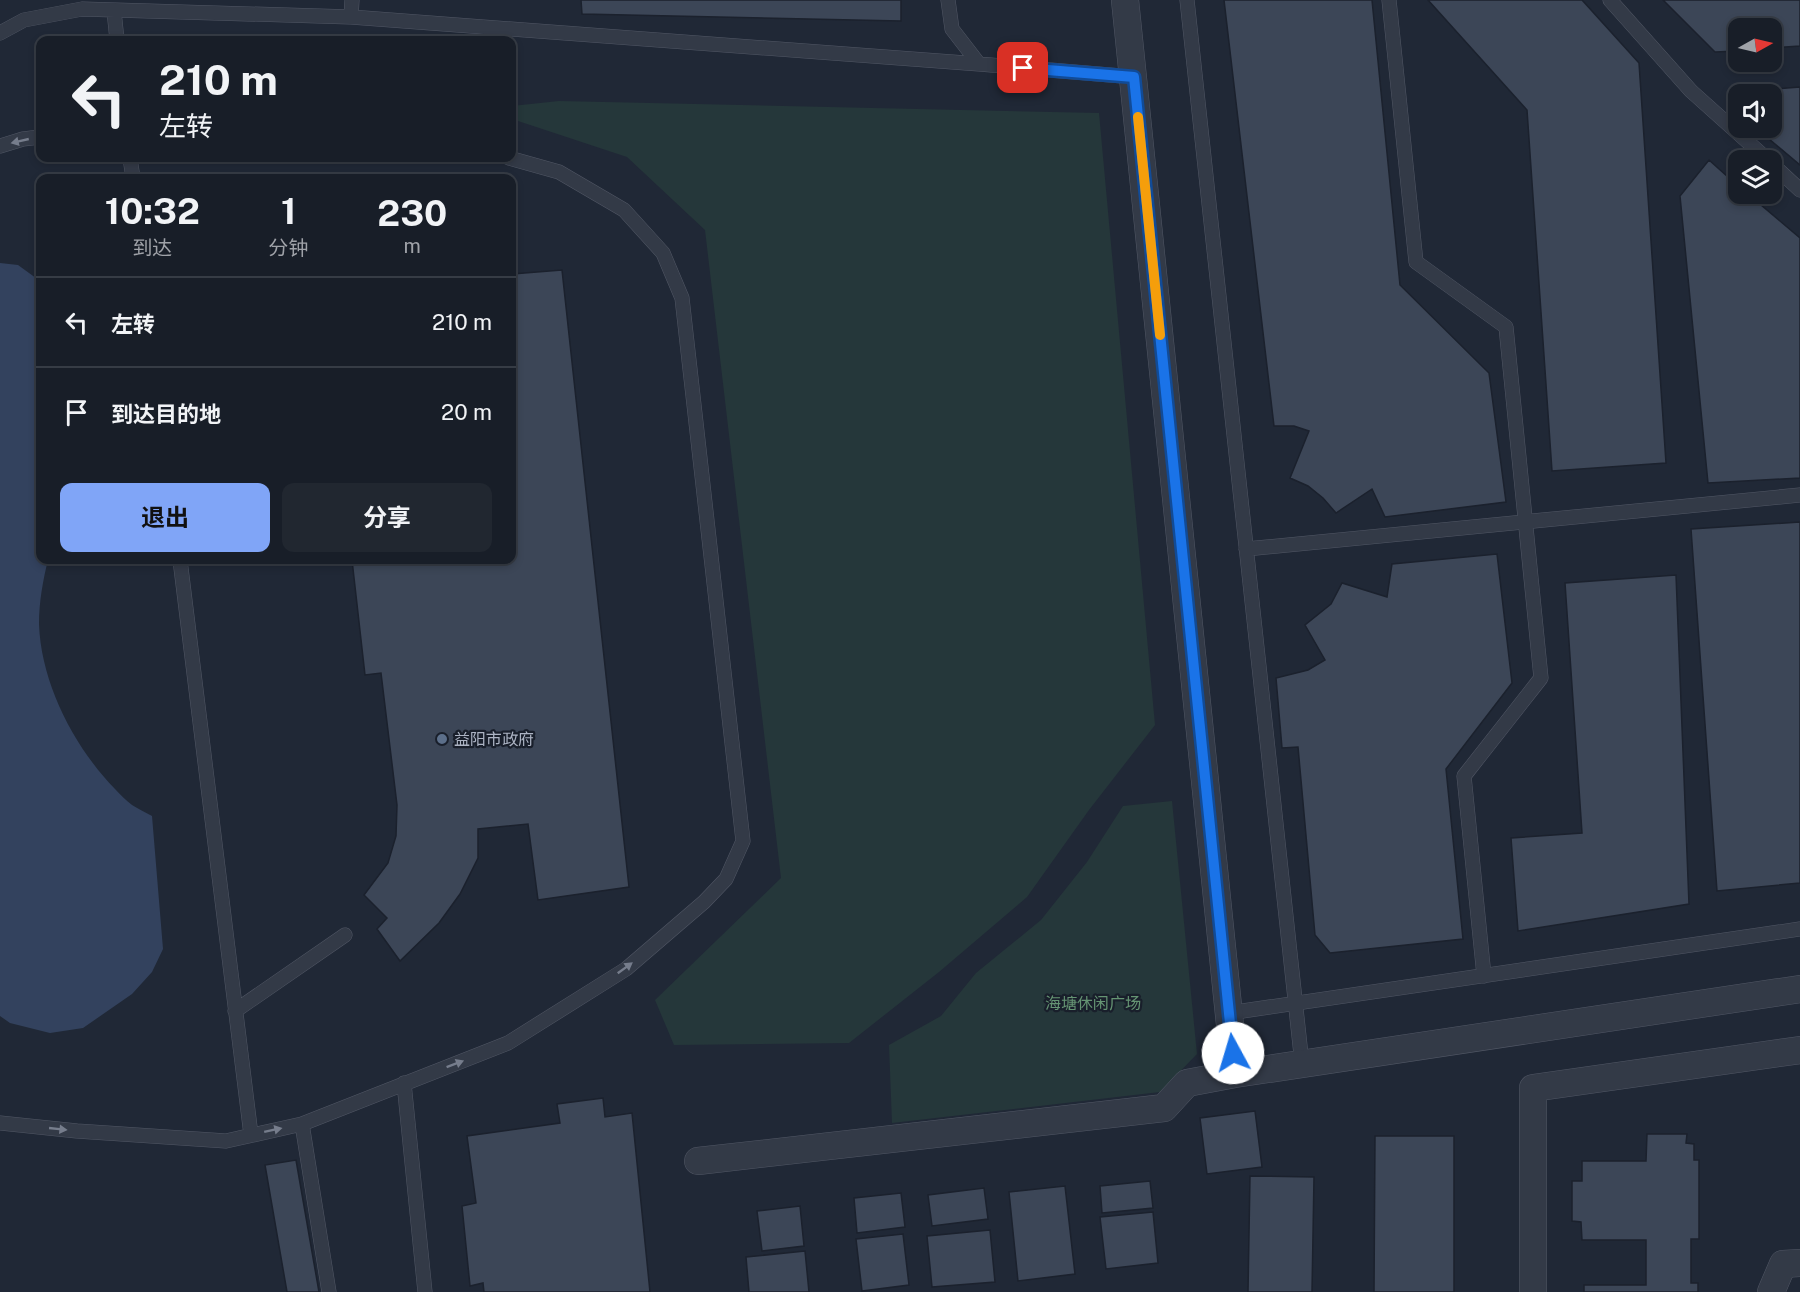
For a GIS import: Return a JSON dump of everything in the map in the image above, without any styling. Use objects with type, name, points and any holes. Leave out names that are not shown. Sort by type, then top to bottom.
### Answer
[{"type":"street","points":[[1125,0],[1235,1074]]},
{"type":"street","points":[[698,1161],[1164,1108],[1187,1083],[1235,1074],[1800,989]]},
{"type":"street","points":[[1533,1292],[1533,1088],[1800,1050]]},
{"type":"street","points":[[1771,1292],[1783,1264],[1800,1263]]},
{"type":"lane","points":[[351,17],[352,0]]},
{"type":"lane","points":[[948,0],[952,28],[979,64]]},
{"type":"lane","points":[[1187,0],[1302,1064]]},
{"type":"lane","points":[[1389,0],[1416,262],[1506,327],[1526,522],[1541,678],[1464,776],[1484,976]]},
{"type":"lane","points":[[1610,0],[1692,91],[1757,150]]},
{"type":"lane","points":[[0,33],[24,20],[82,9],[351,17],[1134,77]]},
{"type":"lane","points":[[114,10],[117,36]]},
{"type":"lane","points":[[0,146],[36,137]]},
{"type":"lane","points":[[0,1123],[77,1131],[226,1141],[302,1124],[508,1043],[626,969],[704,902],[726,879],[743,841],[682,298],[663,253],[624,210],[559,172],[516,160]]},
{"type":"lane","points":[[1782,173],[1800,190]]},
{"type":"lane","points":[[1246,549],[1800,495]]},
{"type":"lane","points":[[180,564],[250,1135]]},
{"type":"lane","points":[[1229,1013],[1800,929]]},
{"type":"lane","points":[[235,1011],[345,935]]},
{"type":"lane","points":[[404,1083],[425,1292]]},
{"type":"lane","points":[[302,1124],[329,1292]]},
{"type":"green space","points":[[559,101],[1099,113],[1155,725],[1089,810],[1027,897],[939,972],[849,1043],[674,1045],[655,1000],[781,878],[705,230],[627,157],[516,120],[516,106]]},
{"type":"green space","name":"海塘休闲广场","points":[[1172,801],[1197,1054],[1160,1092],[892,1123],[889,1045],[941,1016],[976,973],[1041,920],[1087,862],[1123,806]]},
{"type":"water","points":[[0,263],[18,265],[36,278],[36,564],[47,564],[39,624],[46,669],[62,713],[86,754],[125,799],[152,816],[163,949],[152,972],[132,994],[83,1028],[50,1033],[10,1023],[0,1016]]},
{"type":"building","points":[[581,0],[901,0],[901,21],[582,14]]},
{"type":"building","points":[[1224,0],[1372,0],[1400,285],[1489,373],[1506,502],[1385,517],[1372,489],[1336,513],[1308,486],[1290,478],[1309,431],[1294,426],[1274,426]]},
{"type":"building","points":[[1428,0],[1582,0],[1639,63],[1666,463],[1552,471],[1527,110]]},
{"type":"building","points":[[1663,0],[1800,0],[1800,46],[1782,47],[1782,18],[1728,18],[1728,51],[1715,52]]},
{"type":"building","points":[[1800,87],[1800,165],[1768,138],[1782,138],[1782,88]]},
{"type":"building","points":[[1709,160],[1728,177],[1728,204],[1760,204],[1800,238],[1800,478],[1708,483],[1680,196]]},
{"type":"building","name":"益阳市政府","points":[[562,270],[629,887],[538,900],[528,824],[478,829],[478,858],[460,894],[439,923],[400,961],[377,929],[387,918],[364,895],[388,863],[396,836],[397,805],[381,673],[365,675],[352,564],[516,564],[516,274]]},
{"type":"building","points":[[1800,522],[1800,883],[1717,891],[1691,529]]},
{"type":"building","points":[[1497,554],[1512,683],[1446,769],[1463,939],[1330,953],[1315,935],[1298,747],[1282,748],[1276,678],[1308,670],[1325,660],[1305,625],[1331,604],[1342,583],[1387,597],[1392,564]]},
{"type":"building","points":[[1676,575],[1689,904],[1518,931],[1511,838],[1582,833],[1565,583]]},
{"type":"building","points":[[603,1098],[605,1117],[632,1113],[650,1292],[484,1292],[483,1283],[470,1286],[462,1206],[476,1203],[467,1136],[560,1123],[557,1104]]},
{"type":"building","points":[[1255,1111],[1262,1167],[1207,1174],[1200,1118]]},
{"type":"building","points":[[1647,1134],[1687,1134],[1686,1143],[1694,1144],[1694,1160],[1699,1160],[1699,1239],[1691,1239],[1691,1283],[1698,1283],[1698,1292],[1584,1292],[1584,1285],[1646,1285],[1646,1240],[1582,1240],[1581,1222],[1572,1221],[1572,1181],[1582,1181],[1582,1161],[1646,1161]]},
{"type":"building","points":[[1375,1136],[1454,1136],[1454,1292],[1374,1292]]},
{"type":"building","points":[[296,1160],[319,1292],[287,1292],[265,1165]]},
{"type":"building","points":[[1250,1176],[1314,1177],[1312,1292],[1248,1292]]},
{"type":"building","points":[[1150,1181],[1153,1208],[1102,1213],[1100,1186]]},
{"type":"building","points":[[1065,1186],[1075,1274],[1018,1281],[1009,1192]]},
{"type":"building","points":[[984,1188],[988,1219],[932,1226],[928,1195]]},
{"type":"building","points":[[901,1193],[905,1227],[857,1233],[854,1198]]},
{"type":"building","points":[[800,1206],[804,1246],[762,1251],[757,1211]]},
{"type":"building","points":[[1153,1212],[1158,1263],[1106,1269],[1100,1217]]},
{"type":"building","points":[[990,1230],[995,1282],[932,1287],[927,1236]]},
{"type":"building","points":[[903,1234],[909,1285],[862,1291],[856,1239]]},
{"type":"building","points":[[805,1251],[809,1292],[749,1292],[746,1257]]},
{"type":"slow traffic","points":[[1138,117],[1160,335]]},
{"type":"place","name":"益阳市政府","points":[[442,739]]},
{"type":"route","points":[[1023,68],[1134,77],[1233,1053]]}]
